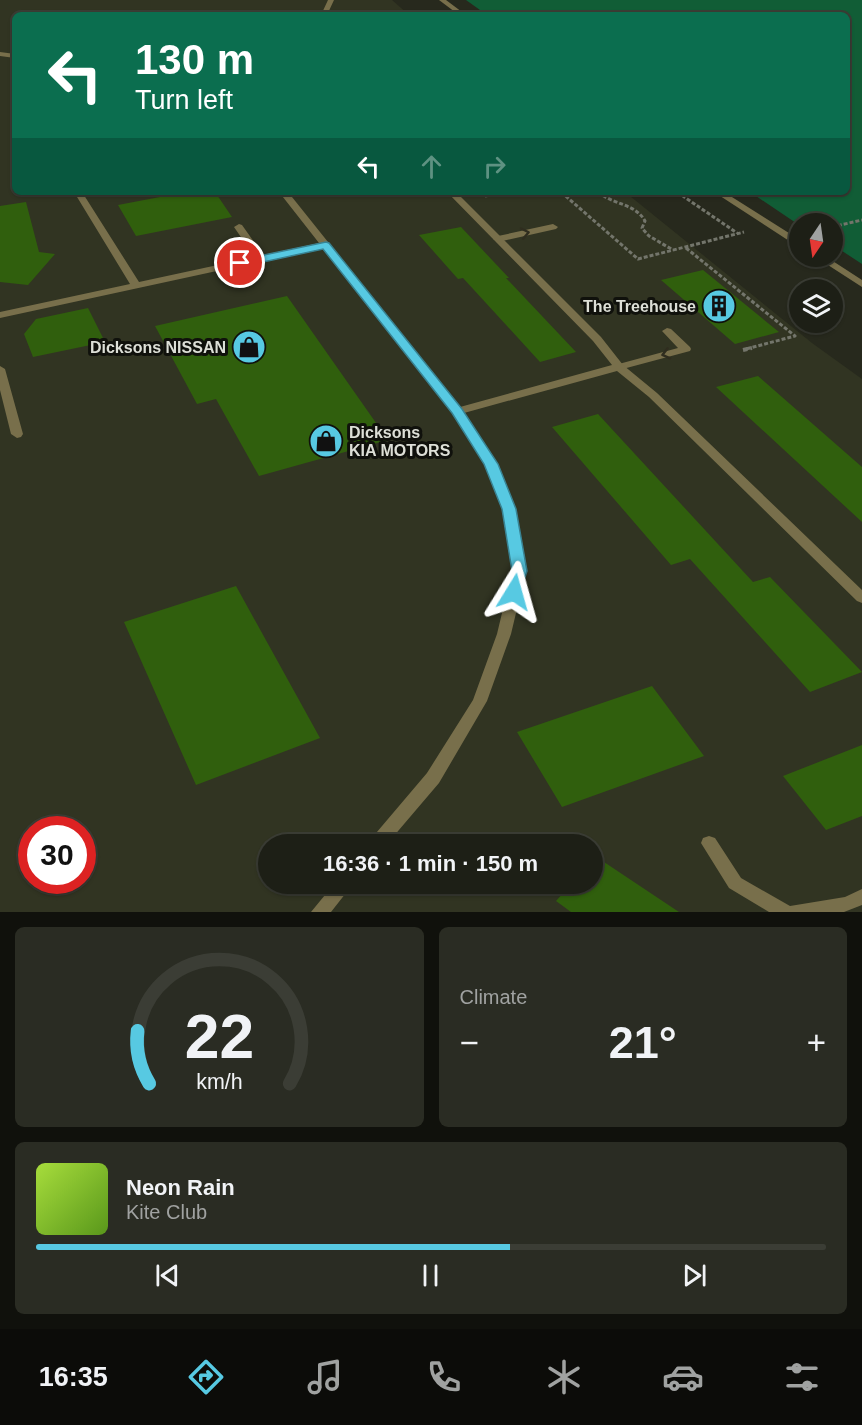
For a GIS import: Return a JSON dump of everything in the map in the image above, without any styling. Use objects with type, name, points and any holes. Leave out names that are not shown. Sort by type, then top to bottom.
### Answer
[{"type":"street","points":[[442,0],[459,12]]},
{"type":"street","points":[[80,195],[136,286]]},
{"type":"street","points":[[285,195],[458,411],[491,464],[509,509],[519,571],[504,634],[480,701],[433,778],[385,834]]},
{"type":"street","points":[[454,195],[597,339],[619,367],[653,395],[862,598]]},
{"type":"street","points":[[723,195],[789,238]]},
{"type":"street","points":[[239,227],[261,259]]},
{"type":"street","points":[[498,239],[553,227]]},
{"type":"street","points":[[0,315],[326,245]]},
{"type":"street","points":[[835,267],[862,284]]},
{"type":"street","points":[[458,411],[686,349],[667,331]]},
{"type":"street","points":[[0,369],[17,434]]},
{"type":"street","points":[[709,843],[735,883],[784,912]]},
{"type":"street","points":[[320,912],[335,894]]},
{"type":"street","points":[[795,912],[846,904],[862,897]]},
{"type":"path","points":[[564,195],[638,259],[740,233],[682,195]]},
{"type":"path","points":[[601,195],[639,212],[645,221],[642,228],[645,233],[673,250]]},
{"type":"path","points":[[843,224],[862,220]]},
{"type":"path","points":[[686,248],[795,336],[743,350]]},
{"type":"shaded area","points":[[0,0],[392,0],[406,12],[12,12],[12,195],[629,195],[789,324],[789,333],[800,333],[862,379],[862,912],[0,912]]},
{"type":"shaded area","points":[[466,0],[862,0],[862,264],[843,252],[843,213],[789,213],[789,218],[754,195],[850,195],[850,12],[483,12]]},
{"type":"building","points":[[170,195],[217,195],[232,217],[136,236],[118,205]]},
{"type":"building","points":[[26,202],[39,252],[55,254],[28,285],[0,282],[0,206]]},
{"type":"building","points":[[461,227],[576,352],[540,362],[463,278],[458,279],[419,235]]},
{"type":"building","name":"The Treehouse","points":[[703,270],[779,332],[735,344],[661,280]]},
{"type":"building","points":[[287,296],[388,440],[259,476],[216,399],[197,404],[155,326]]},
{"type":"building","points":[[88,308],[105,342],[33,357],[24,334],[36,319]]},
{"type":"building","points":[[758,376],[862,467],[862,522],[716,387]]},
{"type":"building","points":[[598,414],[753,582],[770,577],[862,672],[810,692],[690,559],[671,565],[552,427]]},
{"type":"building","points":[[236,586],[320,738],[196,785],[124,622]]},
{"type":"building","points":[[652,686],[704,756],[562,807],[517,732]]},
{"type":"building","points":[[862,745],[862,816],[826,830],[783,776]]},
{"type":"building","points":[[603,861],[679,912],[571,912],[556,901],[562,894],[603,894]]},
{"type":"place","name":"The Treehouse","points":[[719,306]]},
{"type":"place","name":"Dicksons NISSAN","points":[[249,347]]},
{"type":"place","name":"Dicksons KIA MOTORS","points":[[326,441]]},
{"type":"route","points":[[240,263],[326,245],[458,411],[491,464],[509,509],[519,571],[514,592]]}]
